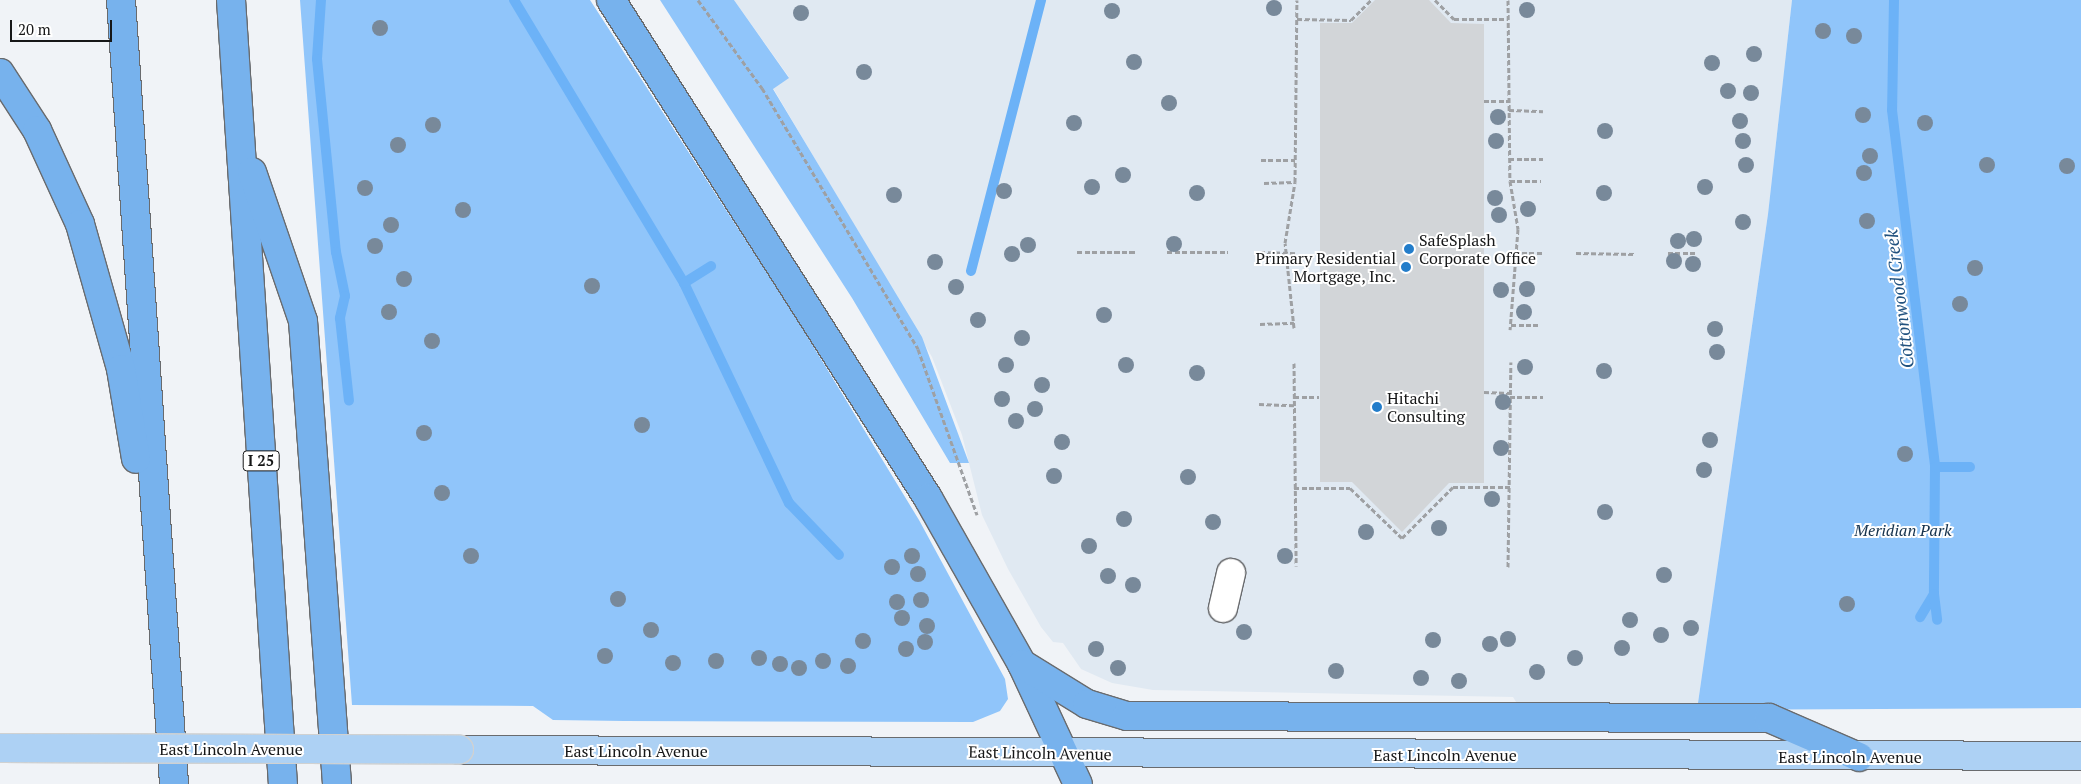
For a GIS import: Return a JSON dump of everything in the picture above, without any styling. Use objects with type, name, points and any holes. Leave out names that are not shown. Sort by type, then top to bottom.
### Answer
[{"type":"highway","points":[[121,0],[174,784]]},
{"type":"highway","name":"I 25","points":[[231,0],[283,784]]},
{"type":"highway","points":[[611,0],[883,422],[1022,664],[1078,784]]},
{"type":"highway","points":[[0,73],[58,170],[96,276],[121,369],[161,602]]},
{"type":"highway","points":[[240,138],[303,321],[337,784]]},
{"type":"highway","points":[[1022,664],[1087,704],[1127,716],[1770,718],[1859,757]]},
{"type":"main road","name":"East Lincoln Avenue","points":[[0,748],[1859,757],[2081,756]]},
{"type":"lane","points":[[1223,608],[1231,573]]},
{"type":"path","points":[[698,0],[762,88],[913,341],[978,520]]},
{"type":"path","points":[[1260,324],[1294,326],[1285,253],[1295,182],[1297,0]]},
{"type":"path","points":[[1297,19],[1351,20],[1371,0]]},
{"type":"path","points":[[1435,0],[1454,19],[1508,19]]},
{"type":"path","points":[[1508,0],[1509,158],[1517,253],[1510,330]]},
{"type":"path","points":[[1484,102],[1509,102]]},
{"type":"path","points":[[1509,110],[1543,111]]},
{"type":"path","points":[[1509,158],[1543,158]]},
{"type":"path","points":[[1261,160],[1295,160]]},
{"type":"path","points":[[1510,181],[1542,181]]},
{"type":"path","points":[[1264,182],[1295,182]]},
{"type":"path","points":[[1077,252],[1137,252]]},
{"type":"path","points":[[1167,252],[1228,252]]},
{"type":"path","points":[[1260,252],[1297,253]]},
{"type":"path","points":[[1507,253],[1543,253]]},
{"type":"path","points":[[1576,253],[1635,254]]},
{"type":"path","points":[[1668,253],[1696,253]]},
{"type":"path","points":[[1510,325],[1541,325]]},
{"type":"path","points":[[1508,567],[1510,362]]},
{"type":"path","points":[[1294,363],[1296,566]]},
{"type":"path","points":[[1484,392],[1543,396]]},
{"type":"path","points":[[1294,397],[1319,396]]},
{"type":"path","points":[[1259,404],[1294,404]]},
{"type":"path","points":[[1294,488],[1350,488],[1402,538],[1453,487],[1510,487]]},
{"type":"shaded area","points":[[734,0],[1792,0],[1768,214],[1697,710],[1521,710],[1513,697],[1153,690],[1112,683],[1081,669],[1063,643],[1053,642],[1041,627],[1008,569],[982,515],[962,435],[932,357],[773,88],[789,77]]},
{"type":"green space","points":[[300,0],[590,0],[796,318],[919,520],[1005,679],[1008,699],[1000,711],[973,722],[624,721],[553,720],[533,706],[352,705]]},
{"type":"green space","points":[[660,0],[734,0],[789,78],[773,89],[922,337],[969,463],[950,463],[852,298]]},
{"type":"green space","name":"Meridian Park","points":[[1792,0],[2081,0],[2081,708],[1697,710],[1768,214]]},
{"type":"building","points":[[1375,0],[1429,0],[1451,23],[1484,24],[1484,483],[1449,483],[1402,532],[1352,482],[1320,482],[1320,23],[1352,23]]},
{"type":"waterway","points":[[321,0],[317,59],[336,252],[345,296],[340,318],[349,401]]},
{"type":"waterway","points":[[514,0],[684,283],[789,503],[839,555]]},
{"type":"waterway","points":[[971,271],[1041,0]]},
{"type":"waterway","name":"Cottonwood Creek","points":[[1894,0],[1892,110],[1935,467],[1934,594],[1920,617]]},
{"type":"waterway","points":[[684,283],[711,266]]},
{"type":"waterway","points":[[1935,467],[1970,467]]},
{"type":"waterway","name":"Cottonwood Creek","points":[[1934,594],[1937,620]]},
{"type":"place","name":"SafeSplash Corporate Office","points":[[1409,249]]},
{"type":"place","name":"Primary Residential Mortgage, Inc.","points":[[1406,267]]},
{"type":"place","name":"Hitachi Consulting","points":[[1377,407]]}]
